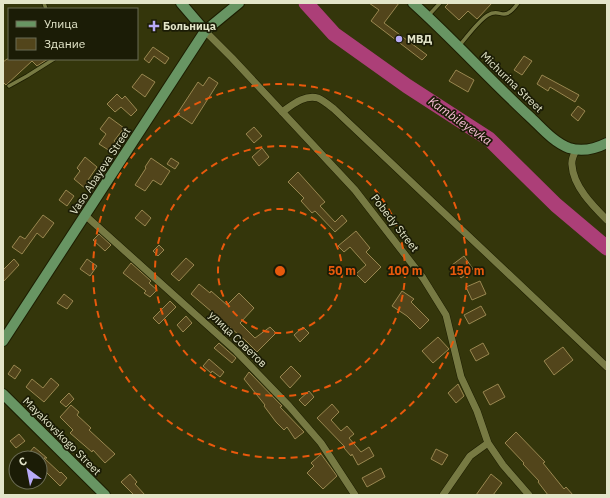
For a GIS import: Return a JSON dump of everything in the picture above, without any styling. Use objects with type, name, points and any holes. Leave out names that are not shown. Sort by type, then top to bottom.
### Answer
[{"type":"street","name":"Pobedy Street","points":[[181,3],[205,31],[354,190],[423,278],[446,315],[460,377],[477,411],[488,443],[503,464],[529,495]]},
{"type":"street","name":"Vaso Abayeva Street","points":[[3,341],[86,216],[205,31],[239,3]]},
{"type":"street","name":"Michurina Street","points":[[413,3],[428,16],[506,95],[554,139],[568,148],[576,150],[595,149],[607,143]]},
{"type":"street","points":[[282,112],[298,101],[309,98],[318,98],[334,109],[607,367]]},
{"type":"street","points":[[576,150],[571,164],[576,180],[591,202],[607,220]]},
{"type":"street","name":"улица Советов","points":[[86,216],[236,351],[321,443],[356,495]]},
{"type":"street","name":"Mayakovskogo Street","points":[[3,394],[105,495]]},
{"type":"street","points":[[443,495],[470,456],[488,443]]},
{"type":"lane","points":[[428,16],[440,3]]},
{"type":"lane","points":[[458,46],[487,15],[494,13],[507,14],[512,12],[518,3]]},
{"type":"lane","points":[[9,86],[52,60]]},
{"type":"building","name":"МВД","points":[[369,3],[399,3],[384,23],[427,55],[422,60],[371,21],[379,10]]},
{"type":"building","points":[[449,3],[492,3],[477,19],[468,11],[459,20],[445,7]]},
{"type":"building","points":[[153,47],[169,58],[165,64],[154,56],[149,63],[144,59]]},
{"type":"building","points":[[524,56],[532,61],[522,75],[514,70]]},
{"type":"building","points":[[7,59],[46,60],[37,66],[32,61],[6,85],[3,82],[3,62]]},
{"type":"building","points":[[456,70],[474,80],[468,92],[449,81]]},
{"type":"building","points":[[142,74],[155,82],[145,97],[132,87]]},
{"type":"building","points":[[542,75],[579,95],[575,102],[550,87],[548,91],[537,84]]},
{"type":"building","points":[[209,77],[218,83],[192,124],[177,114],[198,82],[203,86]]},
{"type":"building","points":[[117,94],[122,99],[125,96],[137,110],[131,116],[121,107],[115,112],[107,104]]},
{"type":"building","points":[[578,106],[585,111],[578,121],[571,115]]},
{"type":"building","points":[[109,117],[124,128],[114,141],[116,142],[110,151],[99,144],[106,134],[100,129]]},
{"type":"building","points":[[254,127],[262,136],[254,143],[246,134]]},
{"type":"building","points":[[262,148],[269,157],[259,166],[252,157]]},
{"type":"building","points":[[85,157],[97,167],[88,180],[91,182],[86,189],[74,179],[80,171],[77,168]]},
{"type":"building","points":[[151,158],[170,171],[161,185],[153,180],[145,191],[135,185]]},
{"type":"building","points":[[171,158],[179,163],[175,169],[167,164]]},
{"type":"building","points":[[298,172],[325,202],[320,206],[335,222],[342,215],[347,221],[335,232],[315,211],[312,213],[301,201],[304,198],[288,182]]},
{"type":"building","points":[[66,190],[74,196],[67,206],[59,200]]},
{"type":"building","points":[[142,210],[151,218],[145,226],[135,218]]},
{"type":"building","points":[[43,215],[54,223],[43,238],[37,233],[22,254],[12,247],[20,236],[25,239]]},
{"type":"building","points":[[356,231],[370,248],[366,252],[381,267],[365,283],[356,274],[366,265],[350,247],[344,252],[338,246]]},
{"type":"building","points":[[99,234],[111,245],[105,251],[93,240]]},
{"type":"building","points":[[159,245],[164,250],[158,256],[153,251]]},
{"type":"building","points":[[464,256],[473,269],[461,278],[452,265]]},
{"type":"building","points":[[186,258],[194,265],[179,281],[171,274]]},
{"type":"building","points":[[14,259],[19,265],[3,282],[3,270]]},
{"type":"building","points":[[87,259],[97,266],[90,276],[80,269]]},
{"type":"building","points":[[131,263],[151,281],[149,283],[157,290],[150,297],[144,293],[146,291],[123,273]]},
{"type":"building","points":[[480,281],[486,294],[472,300],[466,287]]},
{"type":"building","points":[[199,284],[210,293],[211,291],[227,305],[239,293],[254,308],[240,323],[255,338],[270,327],[276,333],[257,352],[191,294]]},
{"type":"building","points":[[402,291],[414,299],[411,302],[429,320],[420,329],[407,316],[392,306]]},
{"type":"building","points":[[64,294],[73,301],[67,309],[57,303]]},
{"type":"building","points":[[170,301],[176,307],[159,324],[153,318]]},
{"type":"building","points":[[481,306],[486,315],[469,324],[464,315]]},
{"type":"building","points":[[186,316],[192,323],[183,332],[177,325]]},
{"type":"building","points":[[303,327],[309,333],[300,342],[294,335]]},
{"type":"building","points":[[438,337],[449,349],[433,363],[422,351]]},
{"type":"building","points":[[219,343],[236,358],[232,363],[214,348]]},
{"type":"building","points":[[483,343],[489,354],[476,361],[470,350]]},
{"type":"building","points":[[563,347],[573,360],[554,375],[544,361]]},
{"type":"building","points":[[209,359],[224,372],[220,377],[212,371],[211,373],[203,366]]},
{"type":"building","points":[[14,365],[21,370],[15,379],[8,374]]},
{"type":"building","points":[[291,366],[301,376],[290,388],[280,377]]},
{"type":"building","points":[[249,372],[282,406],[280,407],[304,432],[295,439],[287,427],[284,430],[276,422],[264,406],[265,405],[244,379]]},
{"type":"building","points":[[51,378],[59,385],[44,402],[26,387],[32,379],[43,388]]},
{"type":"building","points":[[458,384],[464,396],[456,403],[448,393]]},
{"type":"building","points":[[498,384],[505,397],[490,405],[483,392]]},
{"type":"building","points":[[309,391],[314,397],[305,406],[299,400]]},
{"type":"building","points":[[69,393],[74,399],[66,407],[60,402]]},
{"type":"building","points":[[332,404],[339,412],[331,420],[341,431],[347,426],[354,434],[349,438],[361,452],[369,447],[374,456],[358,465],[352,454],[351,456],[344,448],[345,447],[317,418]]},
{"type":"building","points":[[71,405],[79,412],[77,415],[91,428],[89,430],[115,454],[105,463],[93,450],[92,452],[70,433],[73,430],[60,417]]},
{"type":"building","points":[[516,432],[545,462],[543,463],[564,489],[566,487],[573,495],[548,495],[538,482],[539,481],[505,443]]},
{"type":"building","points":[[19,434],[25,441],[16,448],[10,441]]},
{"type":"building","points":[[436,449],[448,455],[442,465],[431,459]]},
{"type":"building","points":[[321,454],[337,476],[323,489],[307,473],[314,466],[311,463]]},
{"type":"building","points":[[48,462],[67,478],[60,486],[48,474]]},
{"type":"building","points":[[381,468],[385,477],[367,487],[362,478]]},
{"type":"building","points":[[130,474],[137,482],[135,484],[145,495],[134,495],[121,482]]},
{"type":"building","points":[[491,474],[502,483],[493,495],[476,495]]},
{"type":"waterway","name":"Kambileyevka","points":[[306,3],[334,34],[407,86],[489,139],[556,205],[607,248]]},
{"type":"place","name":"Больница","points":[[154,26]]},
{"type":"place","name":"МВД","points":[[399,39]]}]
